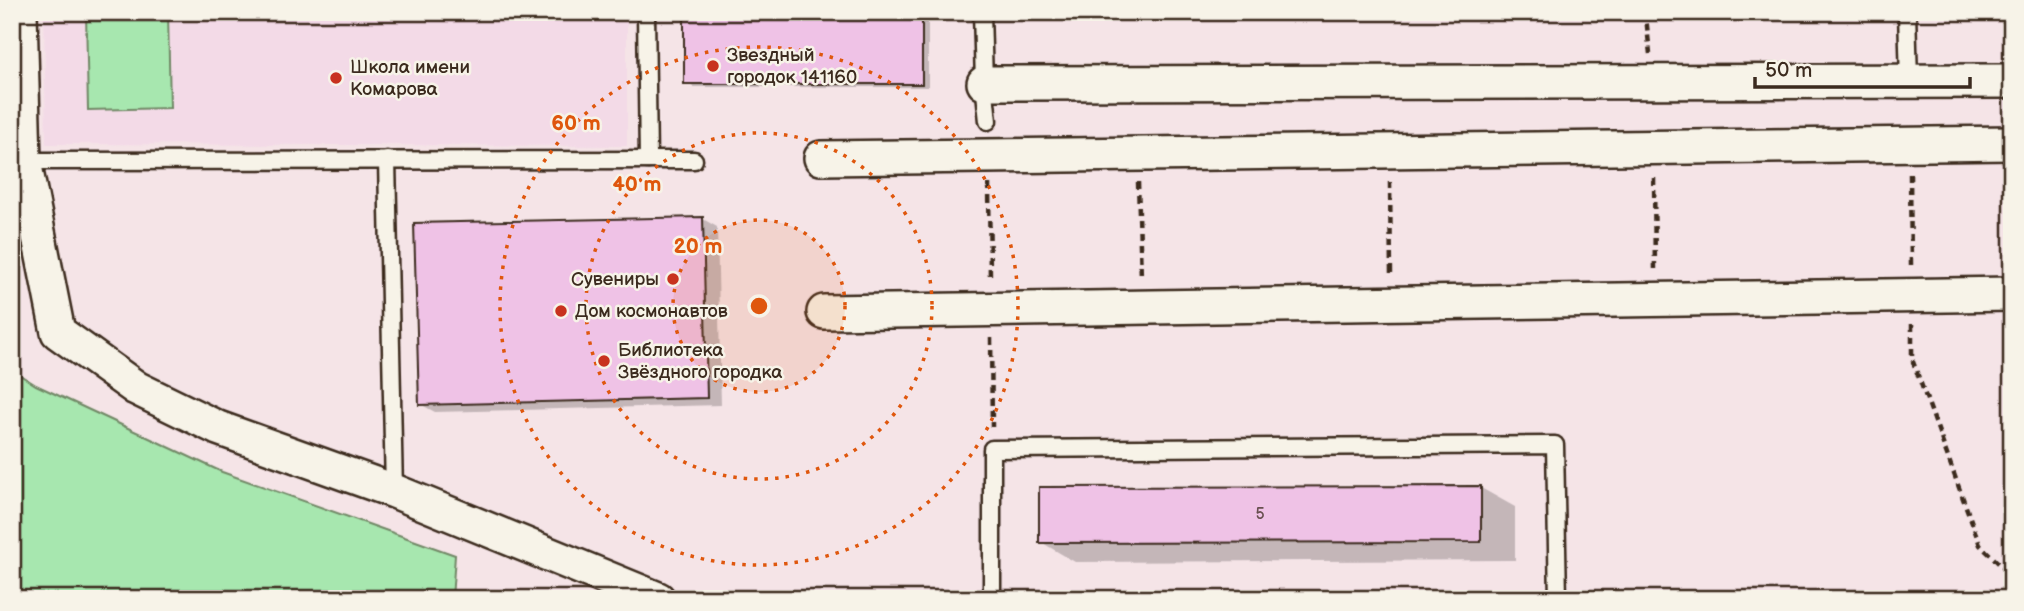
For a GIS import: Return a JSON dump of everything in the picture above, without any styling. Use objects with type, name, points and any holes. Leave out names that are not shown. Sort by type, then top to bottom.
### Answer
[{"type":"street","points":[[20,12],[24,161],[58,332],[136,388],[218,428],[394,491],[658,599]]},
{"type":"street","points":[[984,83],[2012,81]]},
{"type":"street","points":[[821,158],[2012,143]]},
{"type":"street","points":[[824,312],[2012,294]]},
{"type":"lane","points":[[646,12],[648,160]]},
{"type":"lane","points":[[982,12],[988,121]]},
{"type":"lane","points":[[1907,12],[1909,81]]},
{"type":"lane","points":[[24,161],[284,153],[387,160],[694,160]]},
{"type":"lane","points":[[387,160],[394,491]]},
{"type":"lane","points":[[992,599],[992,449],[1443,445],[1555,446],[1559,599]]},
{"type":"path","points":[[1910,144],[1913,359],[1980,545],[2012,576]]},
{"type":"path","points":[[1389,151],[1391,303]]},
{"type":"path","points":[[1138,154],[1142,307]]},
{"type":"shaded area","name":"Школа имени Комарова","points":[[44,12],[627,12],[627,146],[46,144]]},
{"type":"shaded area","points":[[12,102],[22,299],[12,302]]},
{"type":"green space","points":[[86,12],[168,12],[170,108],[88,110]]},
{"type":"green space","points":[[12,370],[36,385],[222,472],[455,555],[452,599],[12,599]]},
{"type":"building","points":[[684,12],[922,12],[922,84],[684,84]]},
{"type":"building","name":"Дом космонавтов","points":[[703,217],[707,398],[419,405],[414,223]]},
{"type":"building","points":[[1481,486],[1481,542],[1039,543],[1039,487]]},
{"type":"place","name":"Звездный городок 141160","points":[[713,66]]},
{"type":"place","name":"Школа имени Комарова","points":[[336,78]]},
{"type":"place","name":"Сувениры","points":[[673,279]]},
{"type":"place","name":"Дом космонавтов","points":[[561,311]]},
{"type":"place","name":"Библиотека Звёздного городка","points":[[604,361]]}]
